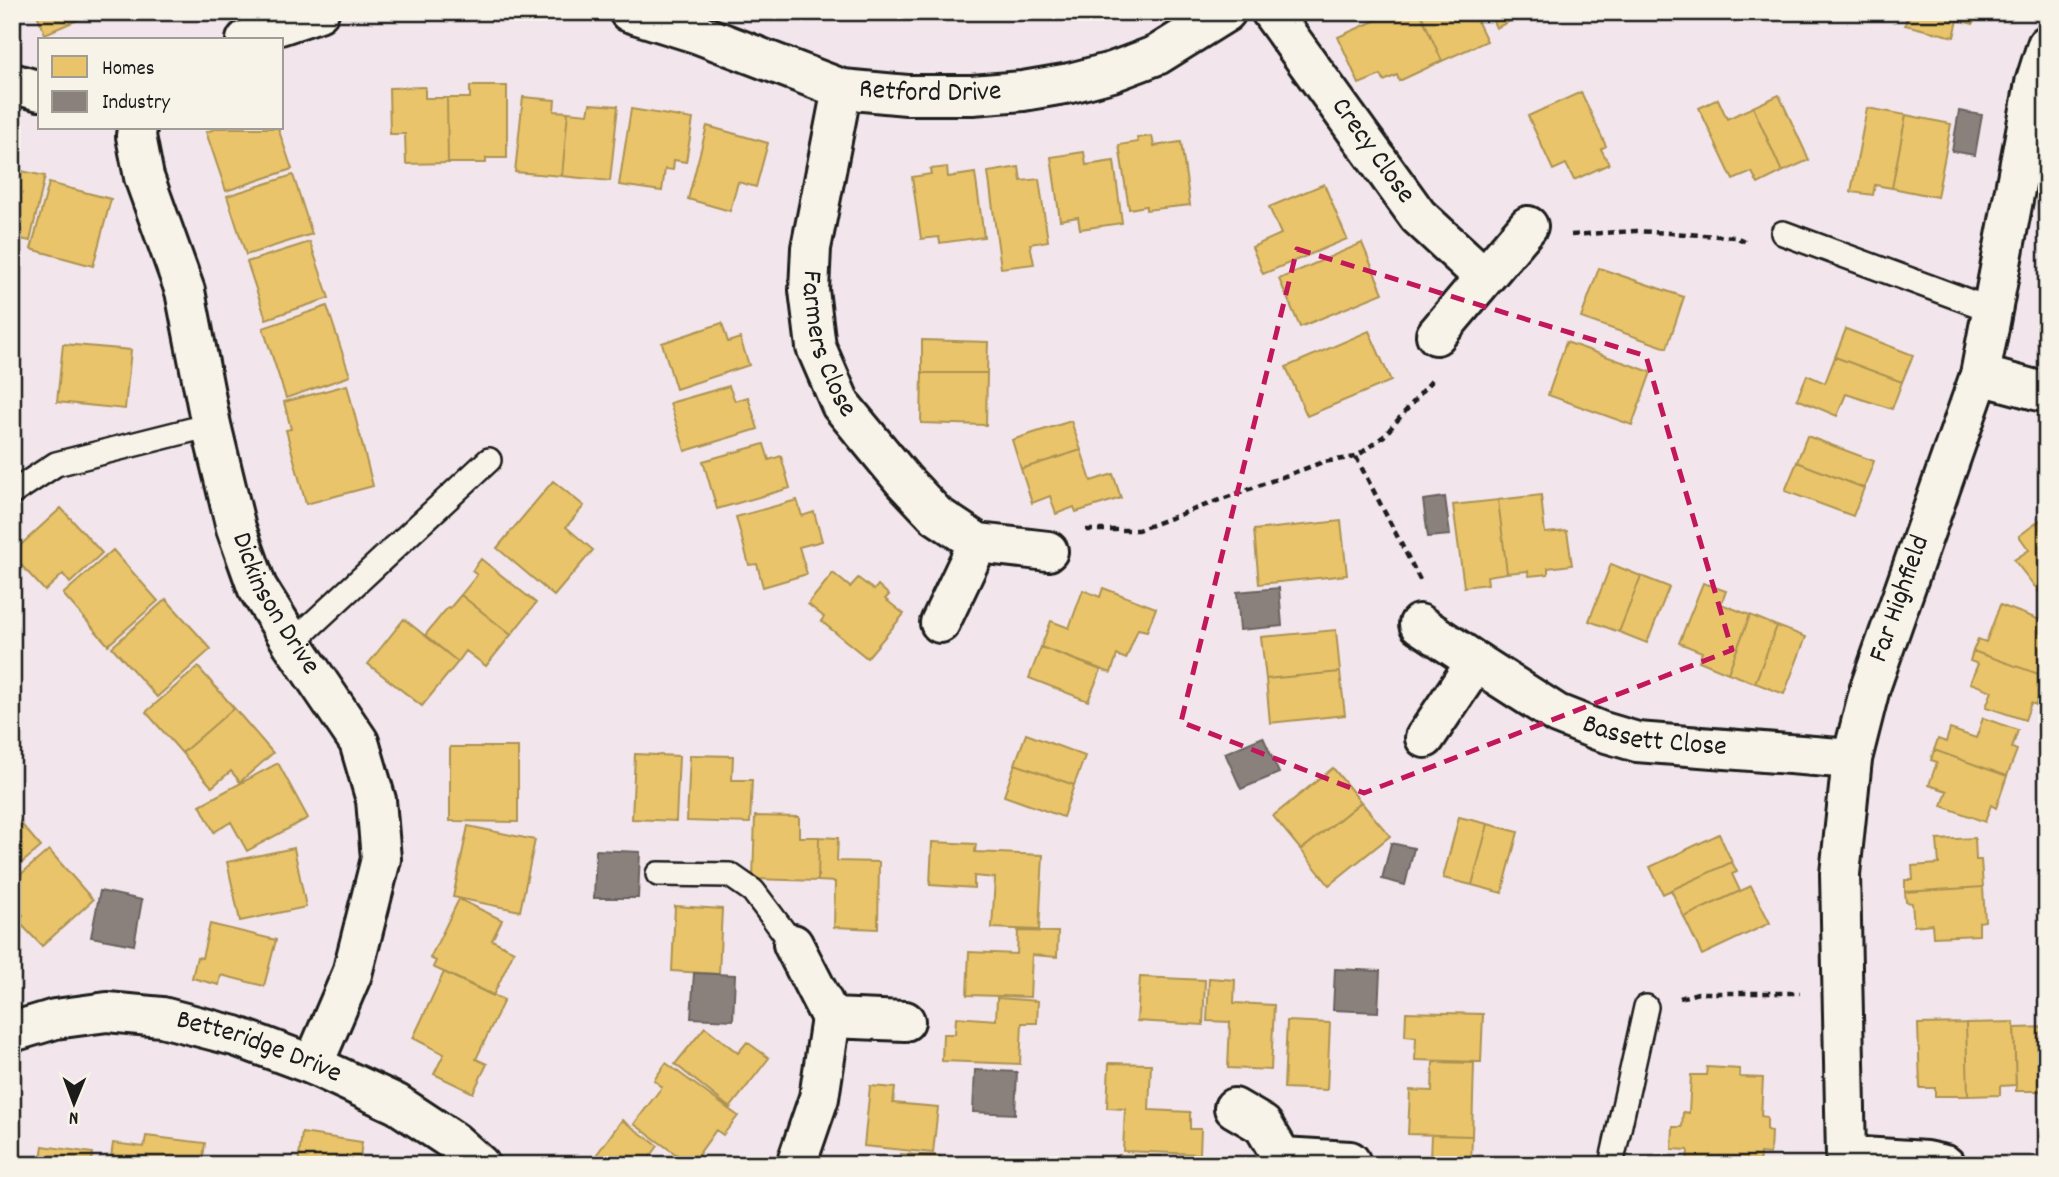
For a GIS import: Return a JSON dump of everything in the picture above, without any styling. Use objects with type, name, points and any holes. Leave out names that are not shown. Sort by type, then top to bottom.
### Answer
[{"type":"street","points":[[250,38],[319,12]]},
{"type":"street","name":"Retford Drive","points":[[629,12],[696,33],[842,89],[907,95],[972,95],[1023,91],[1070,83],[1112,72],[1157,55],[1226,12]]},
{"type":"street","name":"Crecy Close","points":[[1271,12],[1418,216],[1484,277]]},
{"type":"street","name":"Far Highfield","points":[[1846,1161],[1840,874],[1852,758],[1870,688],[1980,374],[2035,83],[2047,46]]},
{"type":"street","points":[[12,83],[38,90]]},
{"type":"street","name":"Farmers Close","points":[[842,89],[811,248],[809,290],[816,347],[841,405],[936,515],[978,543],[1048,551]]},
{"type":"street","name":"Dickinson Drive","points":[[137,130],[144,177],[185,291],[211,425],[236,528],[257,587],[359,741],[376,800],[381,859],[352,974],[313,1065]]},
{"type":"street","points":[[1436,335],[1528,226]]},
{"type":"street","points":[[1980,374],[2047,393]]},
{"type":"street","points":[[940,624],[978,543]]},
{"type":"street","name":"Bassett Close","points":[[1419,624],[1557,714],[1600,731],[1637,742],[1852,758]]},
{"type":"street","points":[[1425,738],[1476,662]]},
{"type":"street","points":[[793,944],[831,1018],[819,1098],[796,1165]]},
{"type":"street","name":"Betteridge Drive","points":[[12,1032],[55,1019],[107,1012],[162,1017],[235,1036],[313,1065],[397,1104],[453,1141],[480,1165]]},
{"type":"street","points":[[831,1018],[905,1021]]},
{"type":"street","points":[[1234,1108],[1263,1125],[1281,1161],[1350,1161]]},
{"type":"street","points":[[1846,1161],[1926,1161],[1945,1165]]},
{"type":"lane","points":[[1783,233],[1992,310]]},
{"type":"lane","points":[[12,493],[56,464],[211,425]]},
{"type":"lane","points":[[292,643],[489,460]]},
{"type":"lane","points":[[658,874],[730,874],[753,891],[793,944]]},
{"type":"lane","points":[[1611,1165],[1646,1007]]},
{"type":"path","points":[[1048,551],[1070,530],[1138,530],[1322,462],[1356,457],[1384,436],[1452,358],[1436,335]]},
{"type":"path","points":[[1356,457],[1426,592],[1419,624]]},
{"type":"path","points":[[1646,1007],[1698,993],[1804,993]]},
{"type":"highlighted area","points":[[1297,249],[1646,356],[1732,650],[1364,793],[1181,722]]},
{"type":"building: Homes","points":[[36,12],[96,12],[45,34]]},
{"type":"building: Homes","points":[[1390,12],[1420,12],[1442,61],[1399,81],[1397,75],[1384,81],[1381,75],[1359,84],[1338,37]]},
{"type":"building: Homes","points":[[1420,12],[1473,12],[1487,41],[1442,61]]},
{"type":"building: Homes","points":[[1489,12],[1529,12],[1496,28]]},
{"type":"building: Homes","points":[[1908,12],[1975,12],[1973,24],[1958,20],[1954,37],[1905,25]]},
{"type":"building: Homes","points":[[470,86],[507,86],[507,158],[486,158],[486,163],[448,163],[447,98],[470,98]]},
{"type":"building: Homes","points":[[425,87],[425,98],[447,98],[448,163],[406,164],[405,134],[390,134],[389,88]]},
{"type":"building: Homes","points":[[1581,92],[1606,146],[1601,149],[1609,164],[1574,180],[1566,164],[1553,170],[1528,116]]},
{"type":"building: Homes","points":[[1779,95],[1809,160],[1782,172],[1753,107]]},
{"type":"building: Homes","points":[[523,97],[555,100],[554,111],[568,112],[562,176],[515,172]]},
{"type":"building: Homes","points":[[1718,99],[1727,119],[1753,107],[1782,172],[1758,184],[1752,172],[1733,180],[1699,108]]},
{"type":"building: Homes","points":[[590,104],[618,106],[610,181],[562,176],[568,112],[588,114]]},
{"type":"building: Homes","points":[[1867,108],[1906,115],[1892,188],[1875,185],[1873,195],[1851,192]]},
{"type":"building: Homes","points":[[631,109],[693,119],[686,162],[674,160],[673,170],[665,169],[662,191],[619,185]]},
{"type":"building: Homes","points":[[1906,115],[1951,124],[1937,197],[1892,188]]},
{"type":"building: Homes","points":[[707,126],[768,143],[756,187],[738,182],[730,211],[688,199]]},
{"type":"building: Homes","points":[[279,130],[292,169],[226,191],[206,132]]},
{"type":"building: Homes","points":[[1152,136],[1154,146],[1181,142],[1190,205],[1146,210],[1146,206],[1129,209],[1119,145],[1138,142],[1137,138]]},
{"type":"building: Homes","points":[[1084,152],[1086,165],[1114,161],[1122,223],[1080,229],[1078,217],[1060,220],[1051,157]]},
{"type":"building: Homes","points":[[947,167],[948,177],[975,173],[984,237],[940,243],[939,237],[921,239],[912,177],[931,174],[930,169]]},
{"type":"building: Homes","points":[[1019,167],[1021,181],[1039,179],[1048,241],[1030,244],[1034,264],[1001,268],[988,172]]},
{"type":"building: Homes","points":[[12,169],[45,176],[30,241],[12,237]]},
{"type":"building: Homes","points":[[293,175],[312,234],[246,255],[227,196]]},
{"type":"building: Homes","points":[[49,183],[111,199],[93,266],[31,249]]},
{"type":"building: Homes","points":[[1324,184],[1347,239],[1263,274],[1252,247],[1281,234],[1269,207]]},
{"type":"building: Homes","points":[[310,242],[329,298],[266,319],[247,262]]},
{"type":"building: Homes","points":[[1362,243],[1383,293],[1300,327],[1279,279]]},
{"type":"building: Homes","points":[[1599,268],[1684,297],[1667,348],[1581,318]]},
{"type":"building: Homes","points":[[327,306],[350,376],[286,398],[263,328]]},
{"type":"building: Homes","points":[[722,323],[728,342],[740,338],[749,365],[676,389],[662,343]]},
{"type":"building: Homes","points":[[1846,329],[1913,355],[1902,382],[1835,357]]},
{"type":"building: Homes","points":[[1369,331],[1391,381],[1307,416],[1286,367]]},
{"type":"building: Homes","points":[[922,340],[988,342],[987,373],[922,373]]},
{"type":"building: Homes","points":[[1566,342],[1651,372],[1632,425],[1548,395]]},
{"type":"building: Homes","points":[[63,344],[131,350],[125,409],[57,402]]},
{"type":"building: Homes","points":[[1835,357],[1902,382],[1892,409],[1846,394],[1837,416],[1797,399],[1807,375],[1825,383]]},
{"type":"building: Homes","points":[[922,373],[987,373],[986,425],[921,423]]},
{"type":"building: Homes","points":[[347,385],[373,486],[306,504],[286,430],[291,429],[284,402]]},
{"type":"building: Homes","points":[[729,386],[735,401],[748,397],[758,429],[685,451],[670,403]]},
{"type":"building: Homes","points":[[1071,421],[1081,450],[1021,469],[1012,440]]},
{"type":"building: Homes","points":[[1807,436],[1874,461],[1864,488],[1797,462]]},
{"type":"building: Homes","points":[[764,444],[769,460],[781,456],[790,488],[717,509],[703,461]]},
{"type":"building: Homes","points":[[1081,450],[1091,481],[1113,474],[1121,498],[1076,512],[1074,507],[1056,514],[1050,496],[1032,503],[1021,469]]},
{"type":"building: Homes","points":[[1797,462],[1864,488],[1853,516],[1785,491]]},
{"type":"building: Homes","points":[[553,481],[584,506],[566,527],[593,550],[554,596],[497,548]]},
{"type":"building: Homes","points":[[1541,495],[1545,533],[1567,531],[1572,565],[1548,568],[1548,574],[1529,576],[1528,571],[1507,573],[1498,500]]},
{"type":"building: Homes","points":[[797,500],[802,516],[814,512],[822,541],[799,547],[807,574],[763,587],[757,564],[749,565],[736,517]]},
{"type":"building: Homes","points":[[1498,500],[1507,573],[1487,576],[1488,584],[1464,587],[1453,505]]},
{"type":"building: Homes","points":[[61,508],[102,553],[70,583],[63,574],[45,591],[12,553]]},
{"type":"building: Homes","points":[[2043,518],[2047,523],[2047,602],[2014,560],[2029,550],[2019,536]]},
{"type":"building: Homes","points":[[1341,521],[1347,575],[1259,584],[1254,530]]},
{"type":"building: Homes","points":[[113,550],[158,601],[108,645],[63,594]]},
{"type":"building: Homes","points":[[481,559],[536,603],[511,635],[461,595],[477,575],[472,571]]},
{"type":"building: Homes","points":[[1611,564],[1641,576],[1619,632],[1589,621]]},
{"type":"building: Homes","points":[[833,573],[850,587],[858,578],[874,590],[878,585],[889,595],[885,599],[904,614],[867,658],[821,621],[824,617],[808,604]]},
{"type":"building: Homes","points":[[1641,576],[1669,587],[1647,643],[1619,632]]},
{"type":"building: Homes","points":[[1703,583],[1726,591],[1721,604],[1750,615],[1728,673],[1699,661],[1702,652],[1679,643]]},
{"type":"building: Homes","points":[[1103,588],[1156,608],[1147,631],[1138,629],[1126,659],[1117,655],[1111,673],[1041,647],[1051,621],[1069,628],[1083,590],[1100,597]]},
{"type":"building: Homes","points":[[461,595],[511,635],[486,666],[466,651],[458,662],[425,635]]},
{"type":"building: Homes","points":[[166,599],[211,649],[157,697],[112,647]]},
{"type":"building: Homes","points":[[2000,605],[2043,621],[2047,625],[2047,677],[1973,651],[1978,639],[1986,642]]},
{"type":"building: Homes","points":[[1750,615],[1777,626],[1755,683],[1728,673]]},
{"type":"building: Homes","points":[[404,619],[458,662],[422,706],[368,664]]},
{"type":"building: Homes","points":[[1777,626],[1806,637],[1784,694],[1755,683]]},
{"type":"building: Homes","points":[[1336,630],[1340,672],[1266,679],[1261,637]]},
{"type":"building: Homes","points":[[1041,647],[1101,670],[1088,701],[1029,678]]},
{"type":"building: Homes","points":[[1973,651],[2047,677],[2036,705],[2031,703],[2025,720],[1986,707],[1992,691],[1970,683],[1978,664],[1970,661]]},
{"type":"building: Homes","points":[[198,667],[234,708],[182,753],[146,712]]},
{"type":"building: Homes","points":[[1340,672],[1345,715],[1270,723],[1266,679]]},
{"type":"building: Homes","points":[[234,708],[273,753],[240,782],[231,771],[212,787],[182,753]]},
{"type":"building: Homes","points":[[1983,718],[2018,730],[2012,748],[2017,750],[2007,776],[1934,750],[1938,739],[1946,742],[1950,729],[1976,738]]},
{"type":"building: Homes","points":[[1026,734],[1085,756],[1074,785],[1015,764]]},
{"type":"building: Homes","points":[[450,747],[518,747],[518,822],[450,821]]},
{"type":"building: Homes","points":[[1934,750],[2007,776],[1996,808],[1991,805],[1985,822],[1942,806],[1947,791],[1929,785],[1937,762],[1931,760]]},
{"type":"building: Homes","points":[[635,754],[679,756],[676,821],[632,819]]},
{"type":"building: Homes","points":[[690,755],[733,756],[732,780],[752,780],[750,823],[687,821]]},
{"type":"building: Homes","points":[[278,763],[308,818],[247,851],[231,822],[214,832],[200,805]]},
{"type":"building: Homes","points":[[1015,764],[1074,785],[1063,817],[1004,796]]},
{"type":"building: Homes","points":[[1333,768],[1361,802],[1301,850],[1273,816]]},
{"type":"building: Homes","points":[[1361,802],[1390,836],[1329,885],[1301,850]]},
{"type":"building: Homes","points":[[12,813],[41,847],[12,871]]},
{"type":"building: Homes","points":[[755,816],[799,817],[799,837],[819,837],[818,881],[753,879]]},
{"type":"building: Homes","points":[[1459,817],[1488,824],[1472,885],[1443,878]]},
{"type":"building: Homes","points":[[1488,824],[1518,832],[1502,893],[1472,885]]},
{"type":"building: Homes","points":[[468,826],[535,840],[520,911],[453,897]]},
{"type":"building: Homes","points":[[1719,834],[1732,862],[1663,894],[1650,867]]},
{"type":"building: Homes","points":[[819,837],[838,838],[837,861],[879,862],[878,929],[834,927],[835,882],[818,881]]},
{"type":"building: Homes","points":[[1975,838],[1976,860],[1981,860],[1983,887],[1905,892],[1905,880],[1913,880],[1912,866],[1939,864],[1937,840]]},
{"type":"building: Homes","points":[[932,842],[976,844],[975,852],[1043,855],[1039,930],[992,928],[995,878],[974,876],[974,888],[930,885]]},
{"type":"building: Homes","points":[[294,848],[306,907],[240,921],[227,862]]},
{"type":"building: Homes","points":[[49,850],[93,900],[42,946],[17,920],[23,915],[12,903],[12,882]]},
{"type":"building: Homes","points":[[1732,862],[1737,872],[1732,874],[1740,891],[1684,917],[1671,890]]},
{"type":"building: Homes","points":[[1751,886],[1770,923],[1702,955],[1684,917]]},
{"type":"building: Homes","points":[[1983,887],[1985,921],[1979,922],[1979,935],[1933,937],[1932,924],[1914,926],[1912,903],[1906,902],[1905,892]]},
{"type":"building: Homes","points":[[459,899],[502,920],[492,940],[514,951],[493,996],[433,967],[436,961],[430,958]]},
{"type":"building: Homes","points":[[675,906],[722,909],[719,974],[672,971]]},
{"type":"building: Homes","points":[[210,924],[276,940],[264,986],[221,975],[219,985],[192,978],[197,957],[202,958]]},
{"type":"building: Homes","points":[[1018,931],[1058,932],[1057,957],[1032,955],[1030,997],[967,995],[969,952],[1017,954]]},
{"type":"building: Homes","points":[[444,972],[504,1000],[476,1059],[487,1064],[473,1093],[434,1074],[444,1054],[413,1038]]},
{"type":"building: Homes","points":[[1140,977],[1205,980],[1203,1025],[1137,1021]]},
{"type":"building: Homes","points":[[1209,978],[1235,980],[1234,1003],[1274,1005],[1271,1070],[1228,1068],[1230,1022],[1207,1021]]},
{"type":"building: Homes","points":[[997,998],[1038,1001],[1037,1023],[1022,1023],[1020,1064],[942,1061],[943,1034],[955,1034],[956,1017],[996,1020]]},
{"type":"building: Homes","points":[[1406,1012],[1483,1014],[1481,1062],[1415,1060],[1416,1037],[1405,1036]]},
{"type":"building: Homes","points":[[1287,1021],[1330,1023],[1327,1090],[1284,1088]]},
{"type":"building: Homes","points":[[2014,1022],[2016,1085],[2000,1086],[2000,1095],[1968,1096],[1966,1023]]},
{"type":"building: Homes","points":[[1966,1023],[1968,1096],[1935,1096],[1935,1088],[1920,1088],[1918,1024]]},
{"type":"building: Homes","points":[[705,1027],[738,1053],[747,1042],[769,1058],[730,1108],[675,1064]]},
{"type":"building: Homes","points":[[2047,1027],[2047,1091],[2016,1091],[2014,1028]]},
{"type":"building: Homes","points":[[1433,1062],[1474,1063],[1472,1136],[1408,1134],[1410,1090],[1432,1091]]},
{"type":"building: Homes","points":[[666,1063],[738,1116],[723,1135],[716,1130],[691,1165],[634,1124],[662,1087],[654,1080]]},
{"type":"building: Homes","points":[[1109,1063],[1151,1064],[1149,1110],[1190,1112],[1190,1129],[1201,1129],[1200,1154],[1123,1151],[1125,1109],[1107,1108]]},
{"type":"building: Homes","points":[[1707,1067],[1740,1069],[1740,1077],[1763,1078],[1761,1116],[1767,1117],[1767,1130],[1771,1131],[1770,1154],[1760,1153],[1759,1165],[1687,1165],[1688,1150],[1672,1149],[1673,1127],[1682,1127],[1683,1112],[1689,1113],[1691,1075],[1706,1075]]},
{"type":"building: Homes","points":[[870,1086],[895,1088],[893,1103],[938,1107],[933,1153],[864,1146]]},
{"type":"building: Homes","points":[[622,1120],[658,1146],[644,1165],[612,1165],[597,1154]]},
{"type":"building: Homes","points":[[302,1133],[362,1142],[359,1165],[298,1165]]},
{"type":"building: Homes","points":[[1431,1135],[1472,1136],[1471,1165],[1406,1165],[1407,1158],[1430,1159]]},
{"type":"building: Homes","points":[[146,1136],[205,1143],[202,1165],[110,1165],[113,1143],[144,1147]]},
{"type":"building: Homes","points":[[43,1146],[93,1153],[91,1165],[40,1165]]},
{"type":"building: Homes","points":[[900,1154],[940,1156],[939,1165],[899,1165]]},
{"type":"building: Homes","points":[[1119,1155],[1161,1156],[1161,1165],[1118,1165]]},
{"type":"building: Industry","points":[[1959,111],[1982,115],[1975,155],[1952,151]]},
{"type":"building: Industry","points":[[1445,497],[1450,535],[1428,537],[1423,500]]},
{"type":"building: Industry","points":[[1279,588],[1282,626],[1240,630],[1237,592]]},
{"type":"building: Industry","points":[[1263,737],[1279,773],[1241,789],[1225,753]]},
{"type":"building: Industry","points":[[1391,843],[1414,848],[1405,885],[1382,879]]},
{"type":"building: Industry","points":[[596,850],[640,852],[638,898],[594,898]]},
{"type":"building: Industry","points":[[100,891],[142,900],[134,945],[91,937]]},
{"type":"building: Industry","points":[[1335,969],[1380,971],[1378,1012],[1333,1010]]},
{"type":"building: Industry","points":[[694,973],[735,975],[733,1020],[691,1018]]},
{"type":"building: Industry","points":[[975,1070],[1017,1072],[1015,1114],[973,1112]]}]
